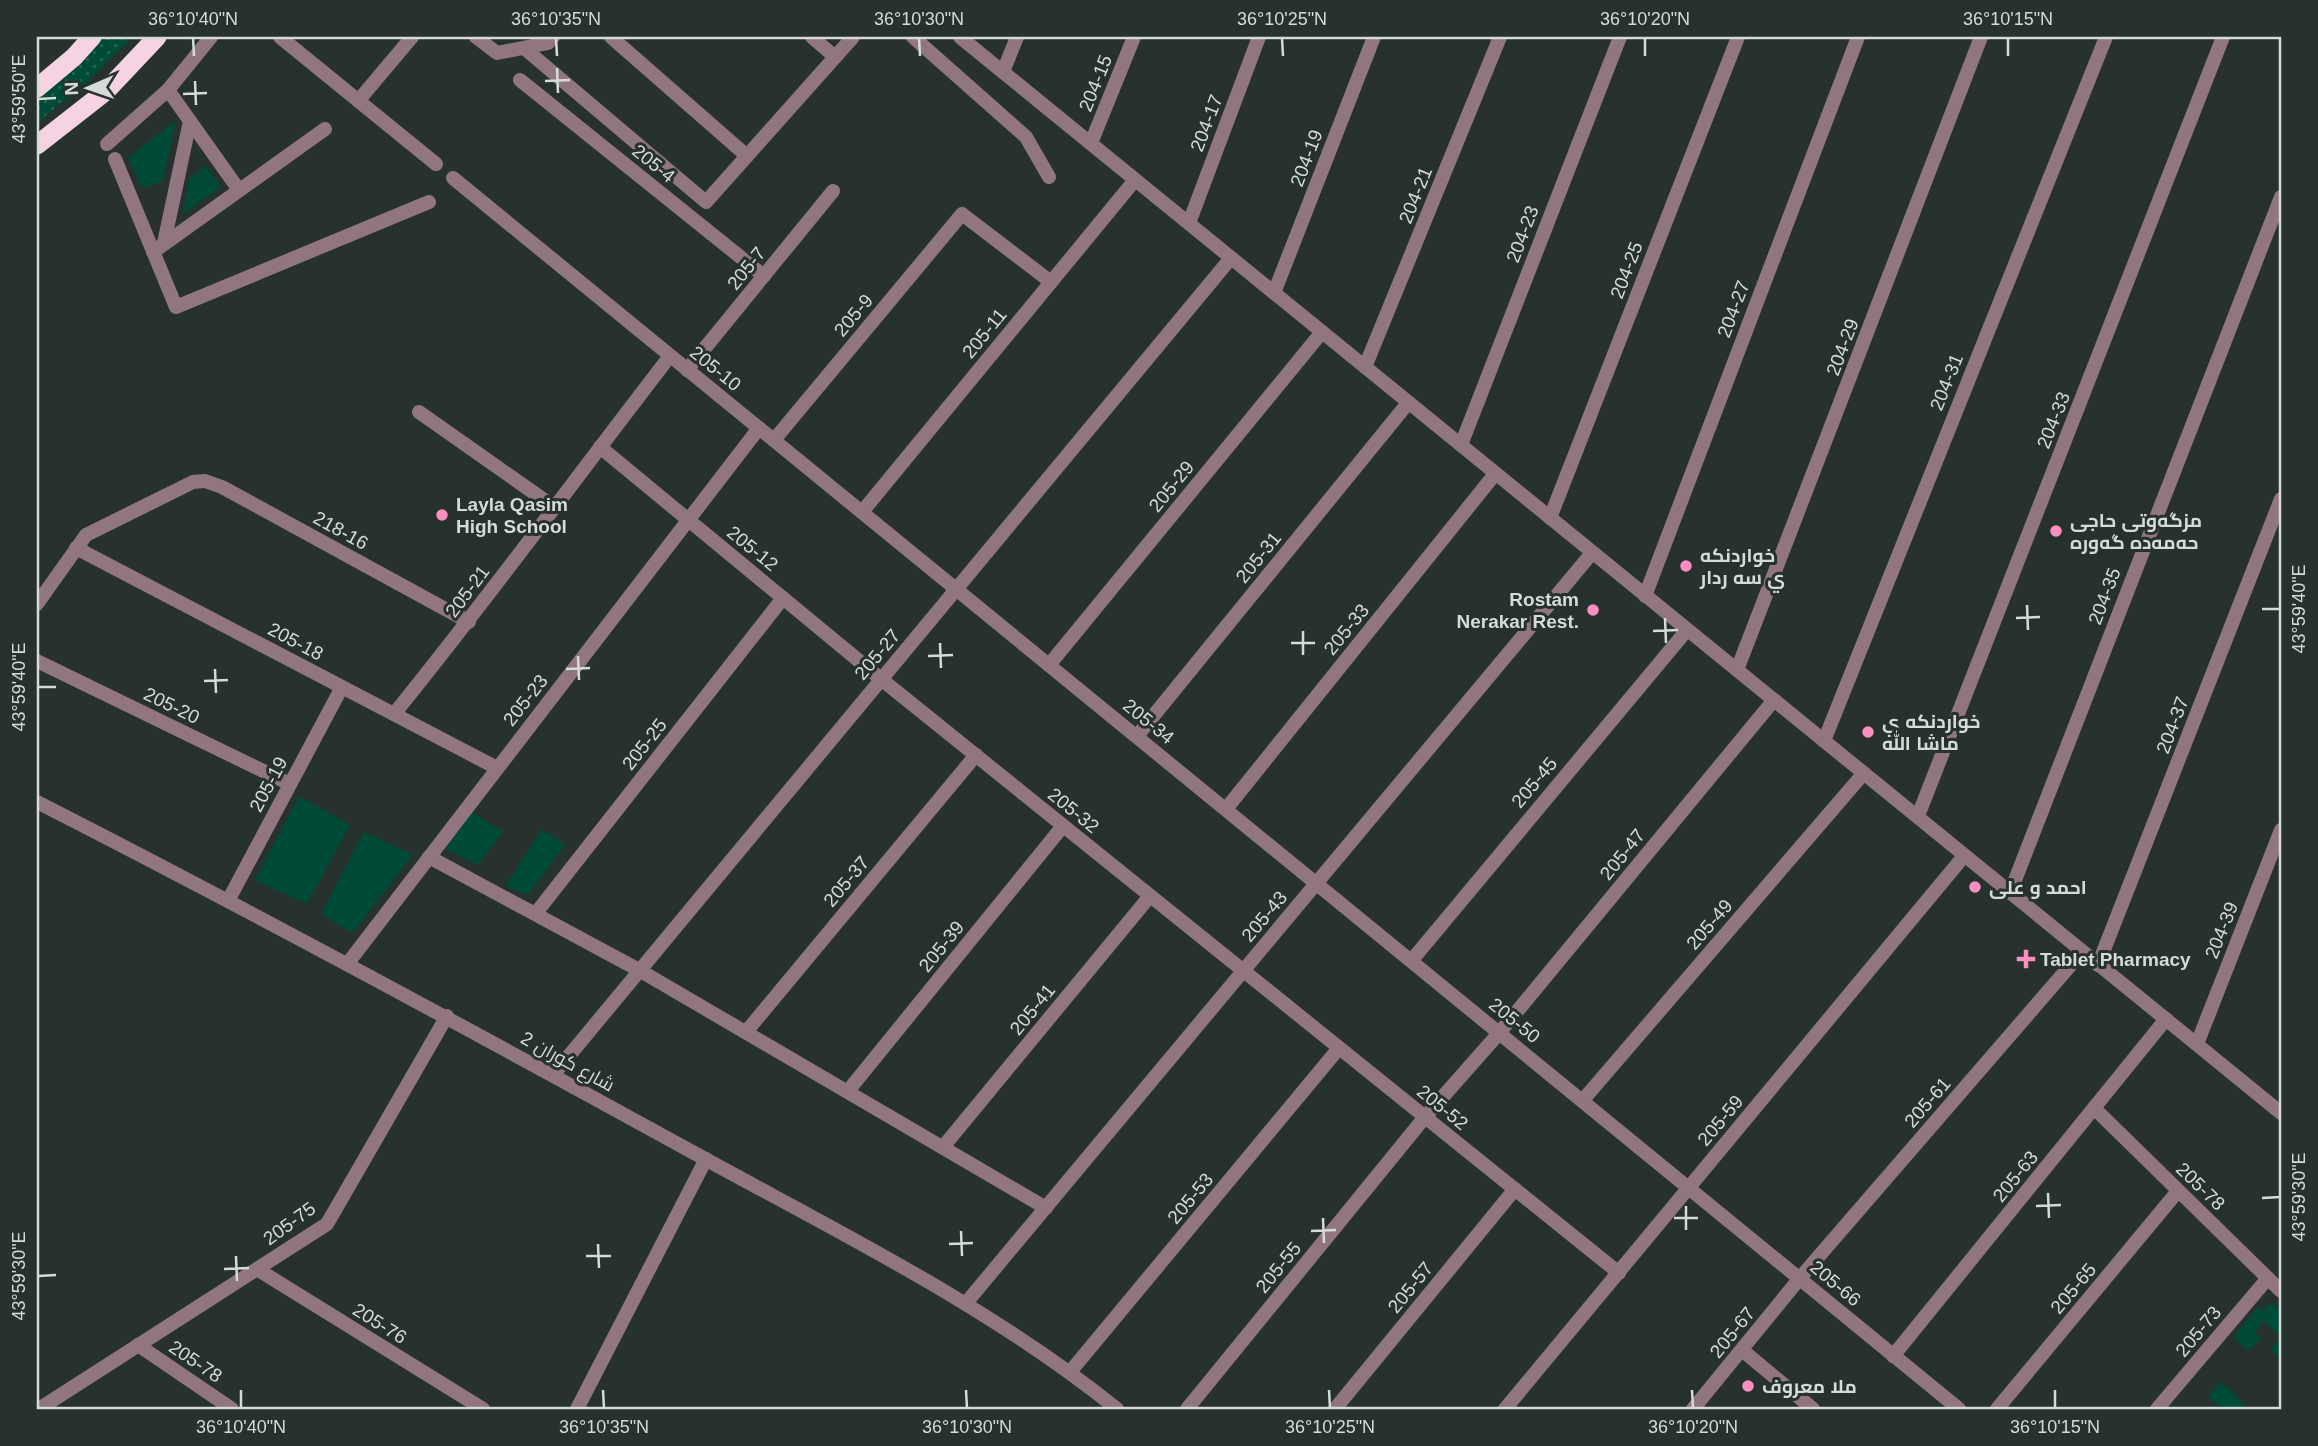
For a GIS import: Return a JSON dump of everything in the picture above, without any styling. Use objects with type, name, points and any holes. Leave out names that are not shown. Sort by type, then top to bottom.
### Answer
[{"type":"highway","points":[[37,88],[74,57],[92,37]]},
{"type":"highway","points":[[37,145],[106,91],[158,37]]},
{"type":"street","points":[[107,144],[168,90],[211,37]]},
{"type":"street","points":[[280,37],[436,164]]},
{"type":"street","points":[[358,101],[412,37]]},
{"type":"street","points":[[476,37],[497,53],[548,43],[554,37]]},
{"type":"street","points":[[611,37],[747,156]]},
{"type":"street","points":[[812,37],[835,57]]},
{"type":"street","points":[[524,48],[706,202],[853,37]]},
{"type":"street","points":[[913,37],[1026,137],[1049,177]]},
{"type":"street","points":[[960,37],[2281,1114]]},
{"type":"street","points":[[1003,72],[1017,37]]},
{"type":"street","name":"204-15","points":[[1091,143],[1134,37]]},
{"type":"street","name":"204-17","points":[[1189,223],[1259,37]]},
{"type":"street","name":"204-19","points":[[1274,293],[1374,37]]},
{"type":"street","name":"204-21","points":[[1365,367],[1500,37]]},
{"type":"street","name":"204-23","points":[[1461,445],[1620,37]]},
{"type":"street","name":"204-25","points":[[1550,518],[1738,37]]},
{"type":"street","name":"204-27","points":[[1645,596],[1858,37]]},
{"type":"street","name":"204-29","points":[[1737,670],[1981,37]]},
{"type":"street","name":"204-31","points":[[1824,741],[2106,37]]},
{"type":"street","name":"204-33","points":[[1918,816],[2223,37]]},
{"type":"street","name":"205-4","points":[[520,80],[764,276]]},
{"type":"street","points":[[168,90],[239,190]]},
{"type":"street","points":[[159,248],[190,121]]},
{"type":"street","points":[[159,248],[326,129]]},
{"type":"street","points":[[115,159],[159,248],[176,307],[429,202]]},
{"type":"street","name":"205-10","points":[[453,178],[956,589]]},
{"type":"street","name":"205-11","points":[[862,512],[1135,180]]},
{"type":"street","name":"205-7","points":[[687,370],[834,191]]},
{"type":"street","name":"204-35","points":[[2010,893],[2281,197]]},
{"type":"street","name":"205-9","points":[[774,440],[962,214],[1051,282]]},
{"type":"street","name":"205-27","points":[[553,1075],[1231,258]]},
{"type":"street","name":"205-29","points":[[1049,665],[1322,332]]},
{"type":"street","name":"205-21","points":[[394,714],[469,622],[554,506],[670,356]]},
{"type":"street","name":"205-31","points":[[1137,736],[1408,402]]},
{"type":"street","points":[[419,412],[554,506]]},
{"type":"street","name":"205-23","points":[[348,963],[759,428]]},
{"type":"street","name":"205-12","points":[[600,447],[881,678]]},
{"type":"street","name":"205-33","points":[[1226,809],[1496,474]]},
{"type":"street","name":"218-16","points":[[76,548],[86,534],[192,482],[205,481],[222,487],[469,622]]},
{"type":"street","name":"204-37","points":[[2098,965],[2281,499]]},
{"type":"street","points":[[37,604],[76,548]]},
{"type":"street","name":"205-18","points":[[76,548],[497,768]]},
{"type":"street","name":"205-43","points":[[966,1303],[1592,553]]},
{"type":"street","name":"205-34","points":[[956,589],[1317,883]]},
{"type":"street","name":"205-25","points":[[536,913],[783,598]]},
{"type":"street","name":"205-45","points":[[1412,960],[1687,630]]},
{"type":"street","name":"205-20","points":[[37,661],[290,784]]},
{"type":"street","name":"205-32","points":[[881,678],[1243,971]]},
{"type":"street","name":"205-19","points":[[229,899],[342,687]]},
{"type":"street","name":"205-47","points":[[1425,1117],[1500,1032],[1773,700]]},
{"type":"street","name":"205-37","points":[[746,1032],[976,755]]},
{"type":"street","name":"205-49","points":[[1583,1100],[1864,773]]},
{"type":"street","name":"شارع كوران 2","points":[[37,802],[229,899],[447,1016],[966,1303],[1070,1372],[1116,1409]]},
{"type":"street","name":"205-39","points":[[848,1091],[1063,825]]},
{"type":"street","name":"204-39","points":[[2197,1044],[2281,830]]},
{"type":"street","name":"205-59","points":[[1505,1409],[1964,856]]},
{"type":"street","points":[[429,857],[639,970],[1046,1208]]},
{"type":"street","name":"205-50","points":[[1317,883],[1689,1187]]},
{"type":"street","name":"205-41","points":[[943,1147],[1150,896]]},
{"type":"street","name":"205-61","points":[[1800,1278],[2082,952]]},
{"type":"street","name":"205-52","points":[[1243,971],[1619,1273]]},
{"type":"street","name":"205-75","points":[[39,1409],[327,1224],[447,1016]]},
{"type":"street","name":"205-63","points":[[1893,1356],[2166,1019]]},
{"type":"street","name":"205-53","points":[[1070,1372],[1339,1048]]},
{"type":"street","name":"205-78","points":[[2094,1108],[2281,1291]]},
{"type":"street","name":"205-55","points":[[1187,1409],[1425,1117]]},
{"type":"street","points":[[577,1409],[706,1159]]},
{"type":"street","name":"205-66","points":[[1689,1187],[1959,1409]]},
{"type":"street","name":"205-57","points":[[1335,1409],[1515,1189]]},
{"type":"street","name":"205-65","points":[[1997,1409],[2178,1191]]},
{"type":"street","name":"205-76","points":[[257,1269],[483,1409]]},
{"type":"street","name":"205-67","points":[[1693,1409],[1800,1278]]},
{"type":"street","name":"205-73","points":[[2157,1409],[2268,1278]]},
{"type":"street","name":"205-78","points":[[138,1345],[232,1409]]},
{"type":"street","points":[[1742,1350],[1813,1409]]},
{"type":"green space","points":[[102,37],[132,37],[87,82],[37,123],[37,95]]},
{"type":"green space","points":[[176,120],[163,180],[143,189],[128,158]]},
{"type":"green space","points":[[206,166],[221,187],[183,214],[189,179]]},
{"type":"green space","points":[[299,796],[350,825],[307,904],[255,880]]},
{"type":"green space","points":[[472,812],[503,832],[478,865],[445,849]]},
{"type":"green space","points":[[542,829],[565,845],[528,895],[505,886]]},
{"type":"green space","points":[[364,832],[413,855],[352,933],[321,914]]},
{"type":"green space","points":[[2272,1302],[2281,1311],[2281,1338],[2264,1321],[2255,1332],[2261,1338],[2249,1351],[2233,1337],[2258,1307],[2262,1311]]},
{"type":"green space","points":[[2281,1338],[2281,1360],[2270,1349]]},
{"type":"green space","points":[[2222,1382],[2248,1409],[2221,1409],[2208,1396]]},
{"type":"place","name":"Layla Qasim High School","points":[[442,515]]},
{"type":"place","name":"مزگه‌وتی حاجی حه‌مه‌ده‌ گه‌وره","points":[[2056,531]]},
{"type":"place","name":"خواردنكه ي سه ردار","points":[[1686,566]]},
{"type":"place","name":"Rostam Nerakar Rest.","points":[[1593,610]]},
{"type":"place","name":"خواردنكه ي ماشا الله","points":[[1868,732]]},
{"type":"place","name":"احمد و علی","points":[[1975,887]]},
{"type":"place","name":"Tablet Pharmacy","points":[[2026,959]]},
{"type":"place","name":"ملا معروف","points":[[1748,1386]]}]
